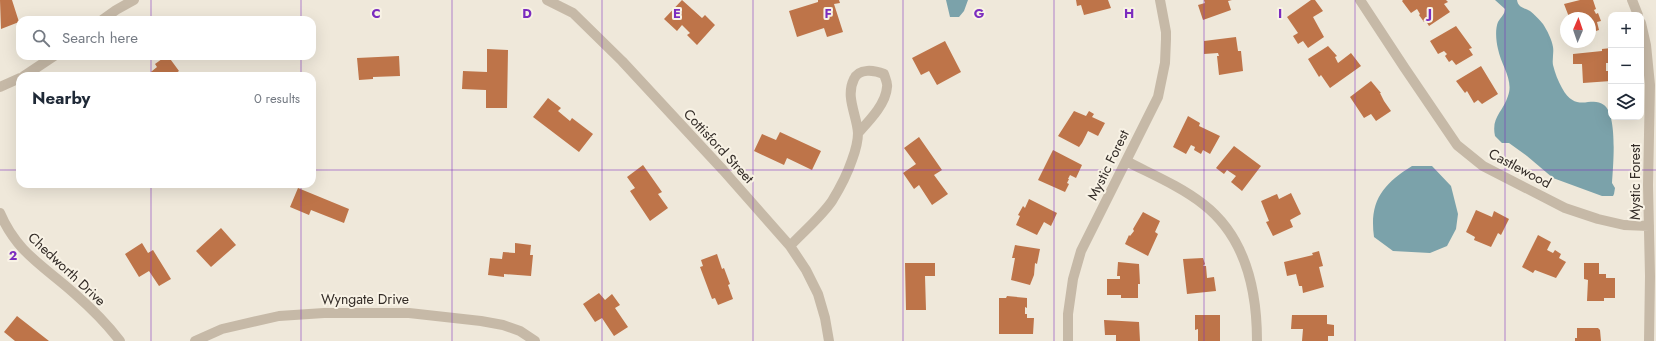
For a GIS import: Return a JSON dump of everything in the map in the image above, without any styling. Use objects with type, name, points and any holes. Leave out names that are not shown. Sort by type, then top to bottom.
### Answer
[{"type":"street","points":[[108,16],[134,0]]},
{"type":"street","name":"Cottisford Street","points":[[547,0],[573,13],[622,61],[723,170],[790,246],[806,270],[818,294],[825,318],[829,341]]},
{"type":"street","name":"Mystic Forest","points":[[1068,341],[1068,314],[1073,279],[1081,251],[1158,97],[1165,63],[1166,39],[1160,0]]},
{"type":"street","name":"Castlewood","points":[[1360,0],[1404,67],[1458,144],[1483,166],[1572,210],[1598,220],[1624,225],[1649,226]]},
{"type":"street","points":[[1632,0],[1637,12]]},
{"type":"street","name":"Mystic Forest","points":[[1644,36],[1650,85],[1648,185],[1653,298],[1649,341]]},
{"type":"street","points":[[30,72],[48,60]]},
{"type":"street","points":[[790,246],[831,202],[845,178],[856,150],[858,133],[851,105],[852,85],[855,77],[870,70],[884,74],[888,86],[884,99],[869,121],[858,133]]},
{"type":"street","points":[[0,87],[16,80]]},
{"type":"street","points":[[1126,161],[1203,204],[1220,219],[1233,237],[1245,259],[1256,307],[1257,341]]},
{"type":"street","name":"Chedworth Drive","points":[[0,213],[7,229],[23,251],[76,294],[110,328],[120,341]]},
{"type":"street","name":"Wyngate Drive","points":[[195,341],[229,328],[279,316],[324,312],[409,313],[481,321],[503,325],[520,331],[535,341]]},
{"type":"water","points":[[946,0],[968,0],[964,11],[959,17],[950,17]]},
{"type":"water","points":[[1495,0],[1517,0],[1520,6],[1530,11],[1543,24],[1552,44],[1553,65],[1556,74],[1567,96],[1578,102],[1599,102],[1604,105],[1608,111],[1608,120],[1611,120],[1614,142],[1612,183],[1615,188],[1613,196],[1602,196],[1553,178],[1527,156],[1509,143],[1502,143],[1495,136],[1494,129],[1496,119],[1506,102],[1509,90],[1508,78],[1497,46],[1496,35],[1498,22],[1504,14],[1505,9]]},
{"type":"water","points":[[1412,166],[1432,166],[1451,186],[1458,214],[1456,229],[1447,246],[1430,253],[1393,251],[1374,237],[1374,213],[1376,203],[1380,195],[1393,180]]},
{"type":"building","points":[[0,0],[12,0],[17,16],[16,23],[1,29]]},
{"type":"building","points":[[682,0],[702,18],[705,15],[715,25],[697,45],[687,35],[690,33],[682,25],[677,31],[664,19]]},
{"type":"building","points":[[818,0],[839,0],[840,3],[834,4],[843,32],[827,37],[824,28],[797,37],[789,11],[818,2]]},
{"type":"building","points":[[1076,0],[1108,0],[1111,8],[1084,15],[1081,5],[1077,6]]},
{"type":"building","points":[[1204,0],[1232,0],[1228,1],[1231,10],[1203,20],[1198,5],[1205,3]]},
{"type":"building","points":[[1311,0],[1315,0],[1323,11],[1313,17],[1324,37],[1308,48],[1303,41],[1298,44],[1293,36],[1298,33],[1287,17]]},
{"type":"building","points":[[1446,0],[1448,2],[1444,4],[1450,12],[1429,26],[1419,15],[1420,14],[1417,9],[1411,13],[1402,1]]},
{"type":"building","points":[[1580,0],[1593,0],[1596,9],[1594,10],[1595,12],[1567,12],[1564,4]]},
{"type":"building","points":[[1598,13],[1601,21],[1597,22],[1599,30],[1596,31],[1596,14]]},
{"type":"building","points":[[1456,26],[1472,48],[1469,49],[1473,55],[1456,65],[1452,60],[1449,62],[1445,56],[1447,54],[1444,51],[1438,54],[1430,41]]},
{"type":"building","points":[[1236,37],[1238,51],[1241,51],[1243,71],[1219,75],[1218,53],[1204,54],[1204,41]]},
{"type":"building","points":[[945,41],[961,72],[937,85],[929,71],[921,75],[912,58]]},
{"type":"building","points":[[1328,46],[1337,56],[1335,57],[1338,63],[1351,53],[1361,66],[1330,88],[1321,75],[1319,77],[1308,59]]},
{"type":"building","points":[[1608,48],[1608,63],[1606,63],[1606,71],[1608,71],[1608,81],[1583,83],[1582,64],[1573,64],[1573,54],[1602,51],[1602,49]]},
{"type":"building","points":[[487,49],[508,50],[507,108],[486,108],[486,90],[462,89],[463,71],[487,72]]},
{"type":"building","points":[[399,56],[400,76],[373,77],[373,79],[359,80],[357,58]]},
{"type":"building","points":[[160,60],[171,60],[179,71],[151,72],[157,67],[155,64]]},
{"type":"building","points":[[1481,66],[1498,94],[1482,104],[1478,100],[1474,103],[1467,91],[1465,93],[1456,81]]},
{"type":"building","points":[[1371,81],[1381,93],[1384,101],[1391,111],[1376,121],[1371,114],[1364,118],[1350,97]]},
{"type":"building","points":[[548,98],[561,108],[558,111],[570,121],[572,118],[593,134],[579,152],[533,117]]},
{"type":"building","points":[[1074,111],[1086,116],[1089,111],[1094,114],[1092,117],[1105,123],[1098,136],[1088,131],[1079,147],[1058,136]]},
{"type":"building","points":[[1188,116],[1200,123],[1199,126],[1220,136],[1210,154],[1203,150],[1201,154],[1194,150],[1195,147],[1191,145],[1186,154],[1173,147]]},
{"type":"building","points":[[780,132],[821,151],[812,170],[787,158],[784,165],[754,151],[762,134],[776,140]]},
{"type":"building","points":[[919,137],[942,170],[934,175],[948,194],[932,205],[919,185],[914,189],[903,173],[916,164],[904,148]]},
{"type":"building","points":[[1234,146],[1261,166],[1242,191],[1231,182],[1236,176],[1227,170],[1224,174],[1216,168]]},
{"type":"building","points":[[1053,150],[1082,165],[1076,178],[1070,175],[1067,183],[1069,184],[1065,192],[1038,180]]},
{"type":"building","points":[[643,165],[662,192],[658,194],[668,208],[650,221],[630,191],[635,188],[627,177]]},
{"type":"building","points":[[298,188],[349,209],[344,223],[311,210],[309,215],[290,207]]},
{"type":"building","points":[[1291,193],[1301,214],[1290,220],[1293,227],[1273,236],[1266,222],[1269,221],[1261,201],[1277,194],[1279,199]]},
{"type":"building","points":[[1029,199],[1057,213],[1051,226],[1044,222],[1037,235],[1016,225],[1020,216],[1018,215],[1023,206],[1025,208]]},
{"type":"building","points":[[1476,210],[1492,217],[1494,211],[1509,219],[1501,235],[1498,233],[1491,247],[1474,240],[1475,237],[1466,232]]},
{"type":"building","points":[[1143,212],[1160,221],[1155,232],[1158,234],[1148,256],[1125,244],[1129,235],[1130,236],[1134,231],[1133,229]]},
{"type":"building","points":[[221,228],[236,245],[211,267],[196,251]]},
{"type":"building","points":[[1538,235],[1551,242],[1547,250],[1553,253],[1555,250],[1561,254],[1559,258],[1566,262],[1556,278],[1535,270],[1533,273],[1522,267]]},
{"type":"building","points":[[142,243],[148,253],[153,250],[171,279],[159,286],[149,271],[139,277],[125,254]]},
{"type":"building","points":[[515,243],[531,245],[530,255],[533,255],[531,276],[504,274],[504,277],[488,275],[490,258],[502,259],[503,252],[515,253]]},
{"type":"building","points":[[1015,245],[1040,249],[1030,285],[1011,280],[1015,258],[1012,258]]},
{"type":"building","points":[[1319,251],[1323,266],[1319,267],[1324,287],[1303,293],[1302,286],[1299,286],[1296,274],[1287,276],[1284,262],[1313,255],[1312,253]]},
{"type":"building","points":[[717,254],[722,269],[724,268],[730,284],[728,285],[733,299],[718,305],[715,298],[712,299],[700,267],[703,266],[701,260]]},
{"type":"building","points":[[1203,258],[1205,264],[1203,266],[1206,266],[1207,278],[1214,277],[1216,291],[1187,294],[1183,259]]},
{"type":"building","points":[[1118,262],[1139,264],[1140,284],[1138,284],[1138,298],[1121,298],[1121,295],[1107,295],[1107,279],[1120,279],[1120,276],[1117,276]]},
{"type":"building","points":[[905,263],[935,263],[935,276],[925,276],[926,310],[906,310]]},
{"type":"building","points":[[1584,263],[1599,263],[1599,274],[1606,274],[1606,278],[1615,278],[1615,298],[1604,298],[1604,301],[1587,301],[1588,280],[1584,279]]},
{"type":"building","points":[[599,293],[605,300],[612,294],[620,305],[615,308],[628,327],[614,336],[602,318],[595,322],[583,304]]},
{"type":"building","points":[[1007,296],[1027,298],[1027,308],[1025,307],[1025,314],[1027,314],[1027,318],[1034,318],[1033,334],[999,334],[999,298],[1006,298]]},
{"type":"building","points":[[1195,315],[1220,315],[1220,341],[1198,341],[1198,329],[1195,330]]},
{"type":"building","points":[[1292,315],[1327,315],[1327,324],[1334,325],[1334,336],[1328,336],[1328,341],[1302,341],[1303,329],[1291,329]]},
{"type":"building","points":[[17,316],[49,341],[15,341],[4,332]]},
{"type":"building","points":[[1104,320],[1139,322],[1140,341],[1116,341],[1116,335],[1105,335]]},
{"type":"building","points":[[1577,328],[1598,328],[1600,330],[1601,341],[1575,341],[1575,338],[1577,338]]}]
